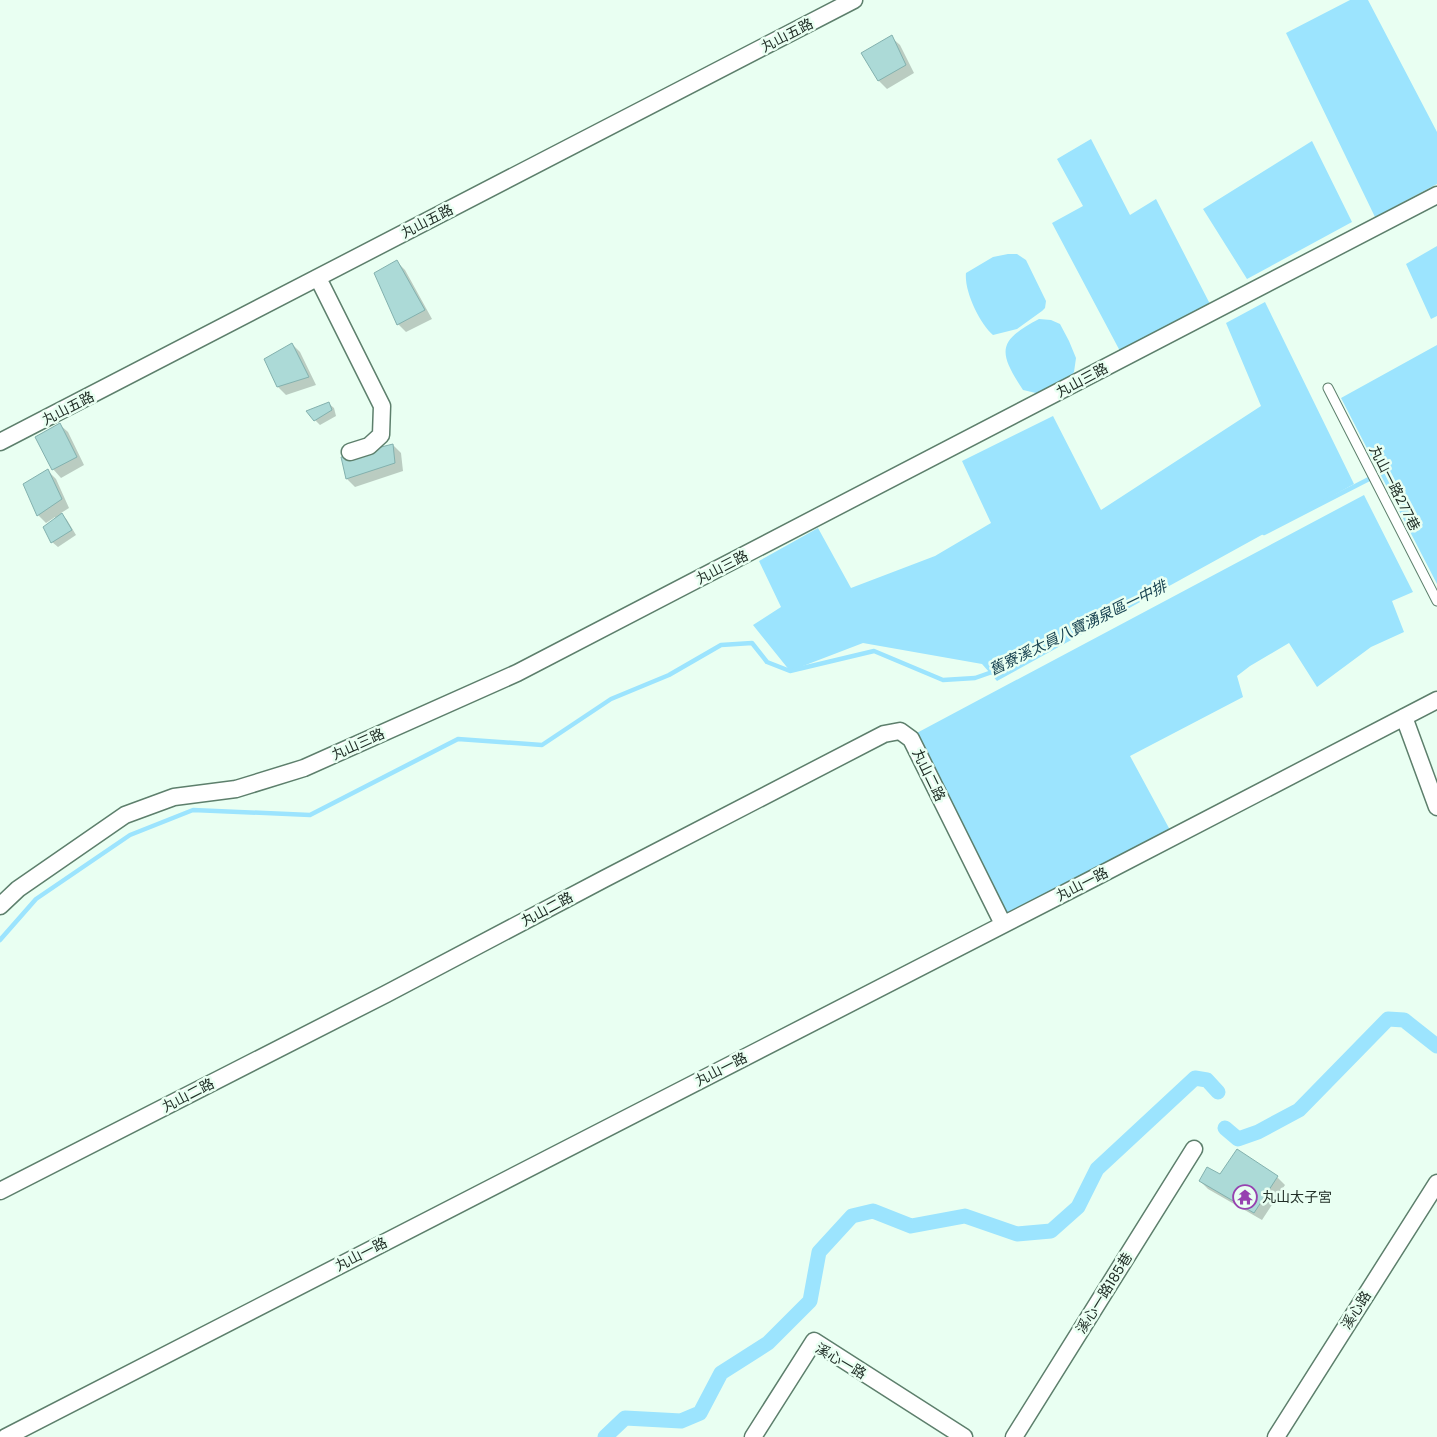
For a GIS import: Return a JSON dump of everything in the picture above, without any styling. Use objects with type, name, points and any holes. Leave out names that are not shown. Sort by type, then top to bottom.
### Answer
[{"type":"street","name":"丸山五路","points":[[0,442],[854,0]]},
{"type":"street","name":"丸山三路","points":[[0,906],[18,889],[125,814],[174,796],[236,789],[304,768],[517,673],[1437,195]]},
{"type":"street","points":[[318,278],[382,406],[381,435],[368,446],[350,452]]},
{"type":"street","name":"丸山一路","points":[[6,1437],[1437,700]]},
{"type":"street","points":[[1404,717],[1437,806]]},
{"type":"street","name":"丸山二路","points":[[0,1191],[386,994],[884,734],[900,731],[911,739],[1003,924]]},
{"type":"street","name":"溪心一路185巷","points":[[1014,1437],[1194,1149]]},
{"type":"street","name":"溪心路","points":[[1276,1437],[1437,1183]]},
{"type":"street","name":"溪心一路","points":[[753,1437],[814,1342],[964,1437]]},
{"type":"lane","name":"丸山一路277巷","points":[[1328,388],[1437,601]]},
{"type":"water","points":[[1350,0],[1368,0],[1437,132],[1437,184],[1375,217],[1286,33]]},
{"type":"water","points":[[1091,139],[1130,215],[1156,199],[1210,304],[1121,353],[1052,223],[1083,206],[1057,159]]},
{"type":"water","points":[[1312,141],[1352,222],[1247,279],[1203,209]]},
{"type":"water","points":[[1437,246],[1437,316],[1431,319],[1406,264]]},
{"type":"water","points":[[1017,254],[1026,260],[1046,301],[1045,308],[1017,329],[993,335],[978,315],[970,298],[966,273],[993,257]]},
{"type":"water","points":[[1265,302],[1354,484],[997,681],[982,664],[863,643],[790,671],[753,625],[781,607],[759,561],[818,528],[851,588],[935,556],[991,523],[962,461],[1053,416],[1101,510],[1261,406],[1226,323]]},
{"type":"water","points":[[1039,319],[1051,320],[1060,324],[1076,358],[1074,372],[1066,382],[1047,393],[1023,390],[1006,357],[1006,348],[1015,334]]},
{"type":"water","points":[[1437,345],[1437,584],[1341,398]]},
{"type":"water","points":[[1364,495],[1413,592],[1392,601],[1404,632],[1371,647],[1317,687],[1289,643],[1250,666],[1237,676],[1243,697],[1130,756],[1170,830],[1007,915],[913,735]]},
{"type":"building","points":[[892,35],[906,65],[878,81],[861,53]]},
{"type":"building","points":[[397,260],[425,310],[397,325],[374,273]]},
{"type":"building","points":[[292,343],[309,377],[277,387],[264,359]]},
{"type":"building","points":[[329,402],[332,410],[314,421],[306,411]]},
{"type":"building","points":[[60,423],[77,457],[52,470],[35,437]]},
{"type":"building","points":[[393,444],[395,463],[346,479],[341,457]]},
{"type":"building","points":[[48,469],[62,499],[37,516],[23,484]]},
{"type":"building","points":[[62,513],[72,530],[51,543],[43,527]]},
{"type":"building","name":"丸山太子宮","points":[[1237,1149],[1278,1176],[1254,1213],[1199,1181],[1207,1167],[1220,1174]]},
{"type":"waterway","name":"舊寮溪太員八寶湧泉區一中排","points":[[1264,533],[1369,479]]},
{"type":"waterway","name":"舊寮溪太員八寶湧泉區一中排","points":[[0,940],[36,899],[130,835],[193,810],[310,815],[458,739],[542,745],[611,699],[669,675],[721,645],[752,643],[767,662],[790,671],[874,651],[943,680],[975,678],[995,671]]},
{"type":"waterway","points":[[1225,1128],[1238,1139],[1258,1132],[1299,1110],[1388,1019],[1404,1020],[1437,1046]]},
{"type":"waterway","points":[[605,1437],[625,1418],[681,1421],[700,1413],[721,1373],[768,1343],[810,1301],[819,1252],[852,1216],[873,1211],[911,1226],[965,1216],[1017,1234],[1051,1231],[1078,1207],[1097,1169],[1195,1078],[1207,1080],[1218,1092]]},
{"type":"place","name":"丸山太子宮","points":[[1245,1197]]}]
